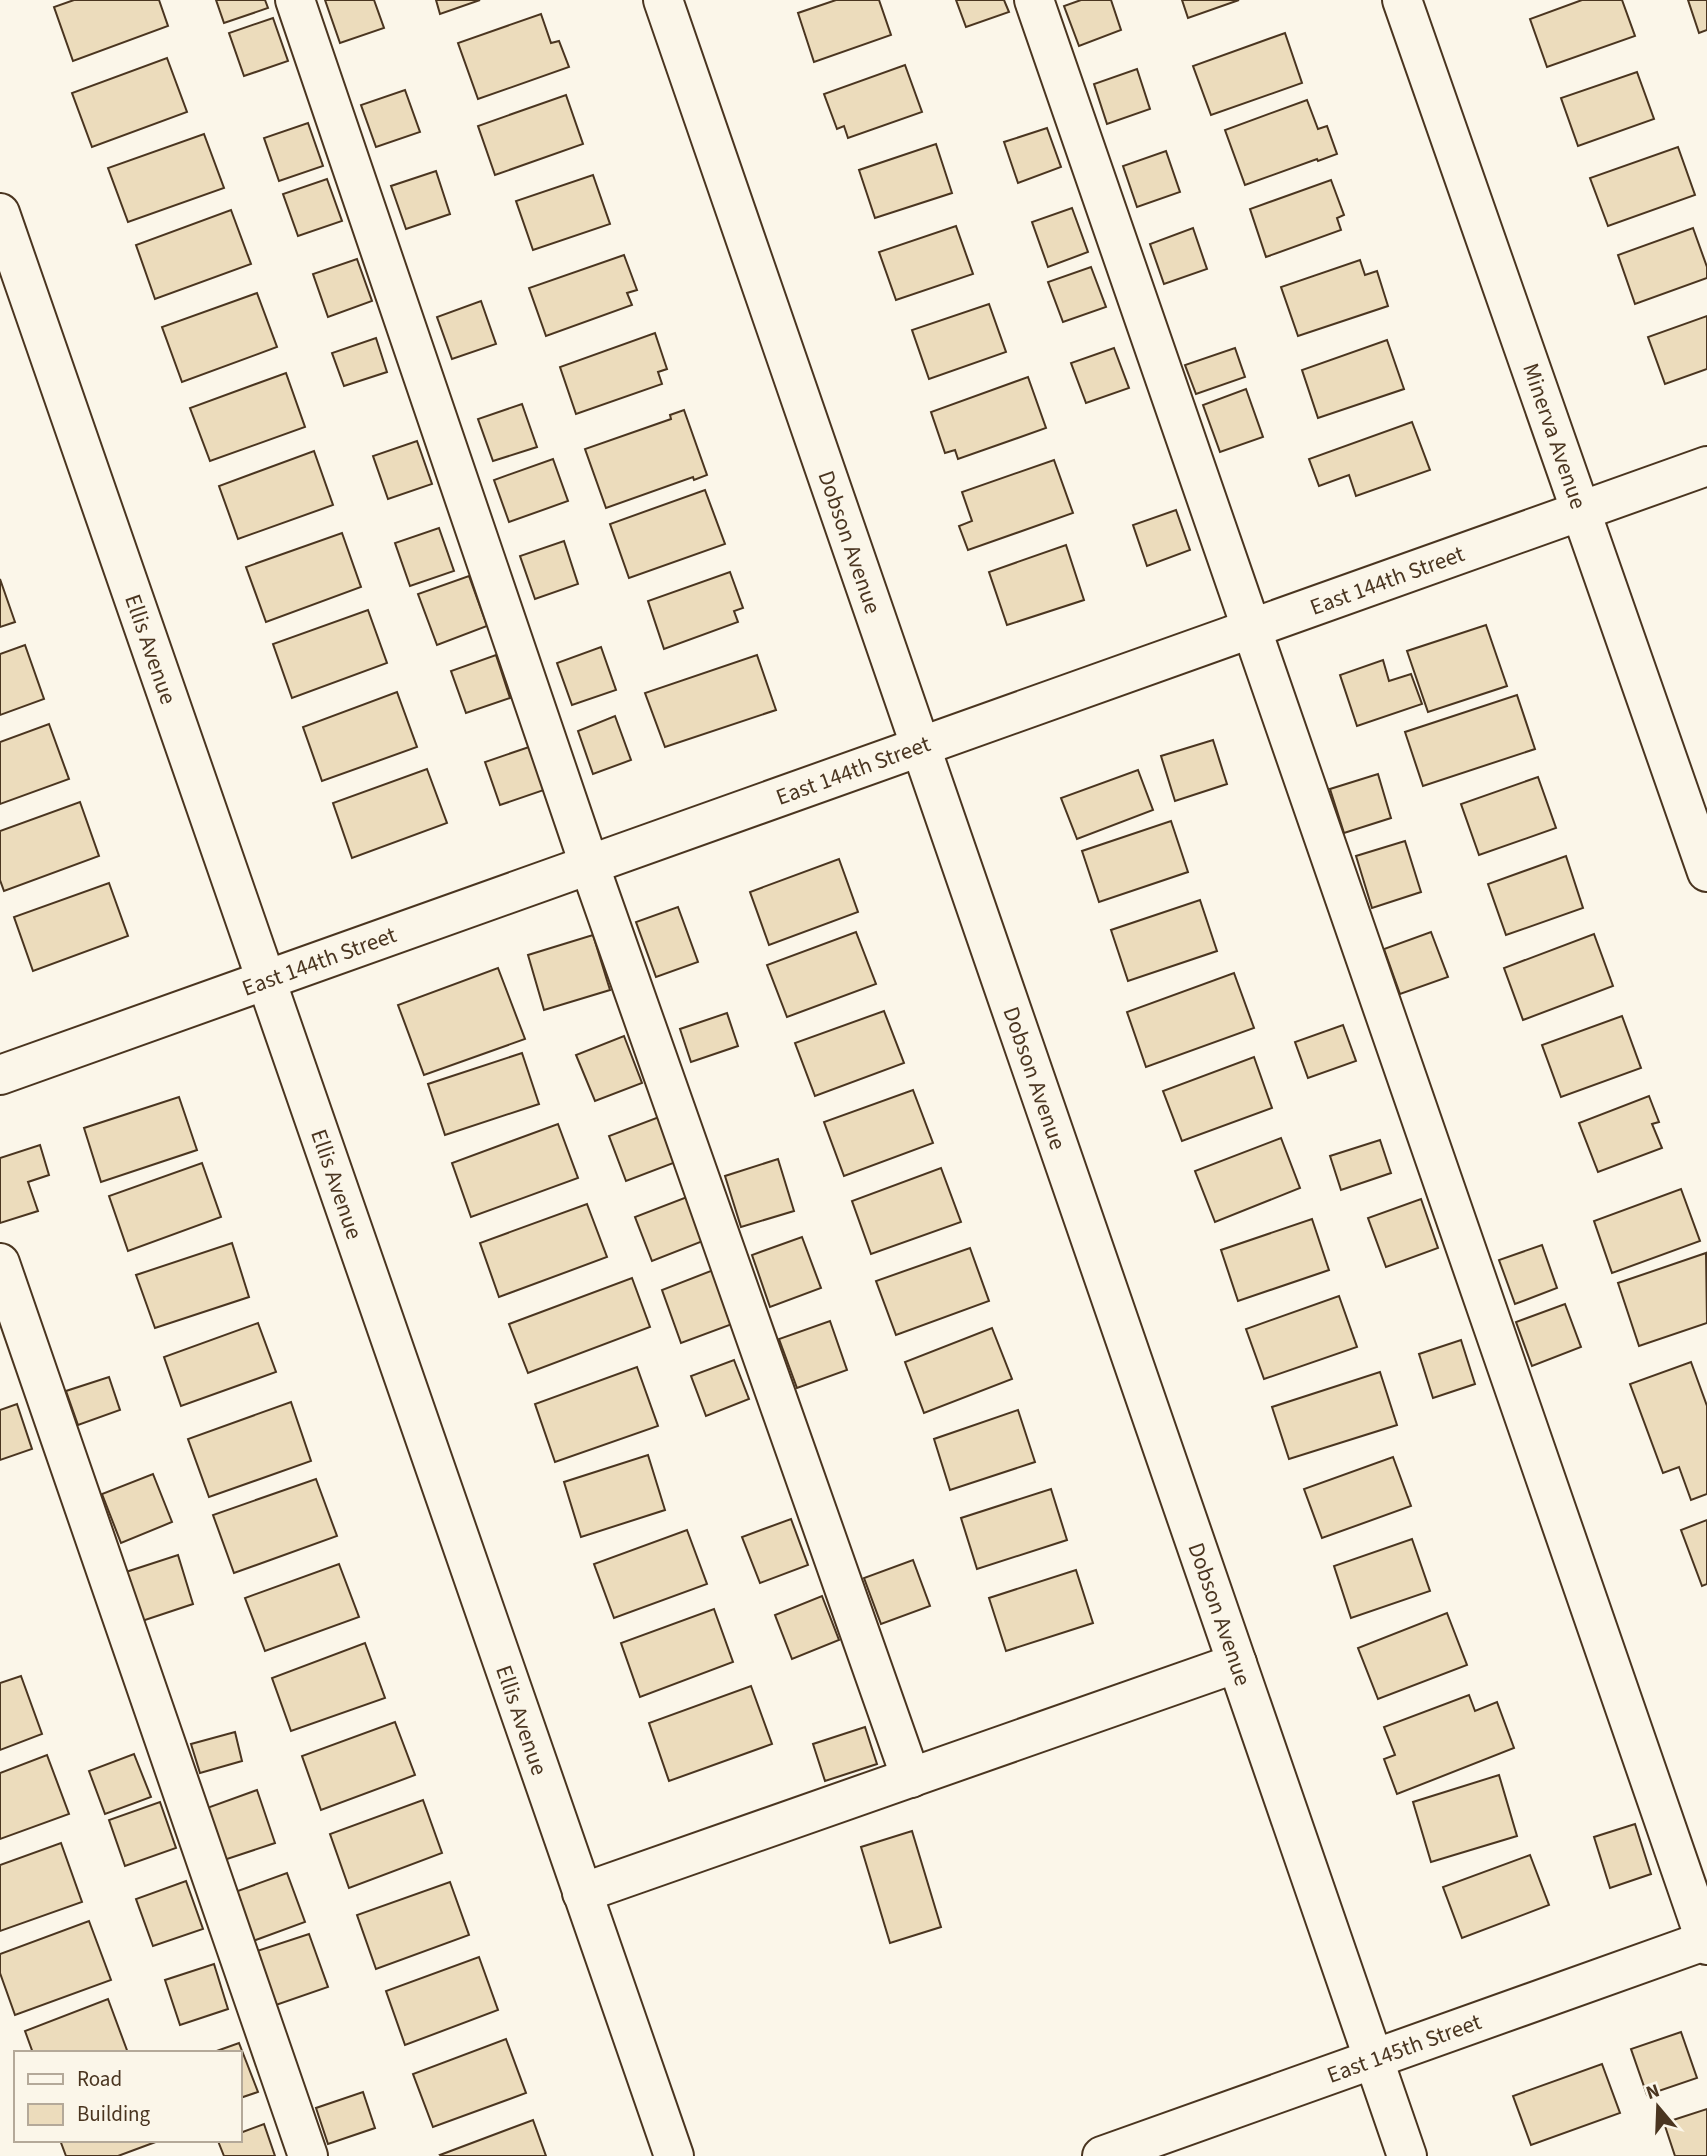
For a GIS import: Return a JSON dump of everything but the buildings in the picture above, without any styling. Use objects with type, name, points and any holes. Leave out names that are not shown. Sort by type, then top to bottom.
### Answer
[{"type":"street","points":[[295,0],[589,864],[911,1778]]},
{"type":"street","name":"Dobson Avenue","points":[[663,0],[1407,2156]]},
{"type":"street","points":[[1034,0],[1706,1942]]},
{"type":"street","name":"Minerva Avenue","points":[[1402,0],[1707,872]]},
{"type":"street","name":"Ellis Avenue","points":[[0,213],[674,2156]]},
{"type":"street","name":"East 144th Street","points":[[0,1075],[1707,466]]},
{"type":"street","points":[[0,1263],[308,2156]]},
{"type":"street","points":[[582,1893],[1237,1663]]},
{"type":"street","name":"East 145th Street","points":[[1102,2156],[1706,1942]]}]
